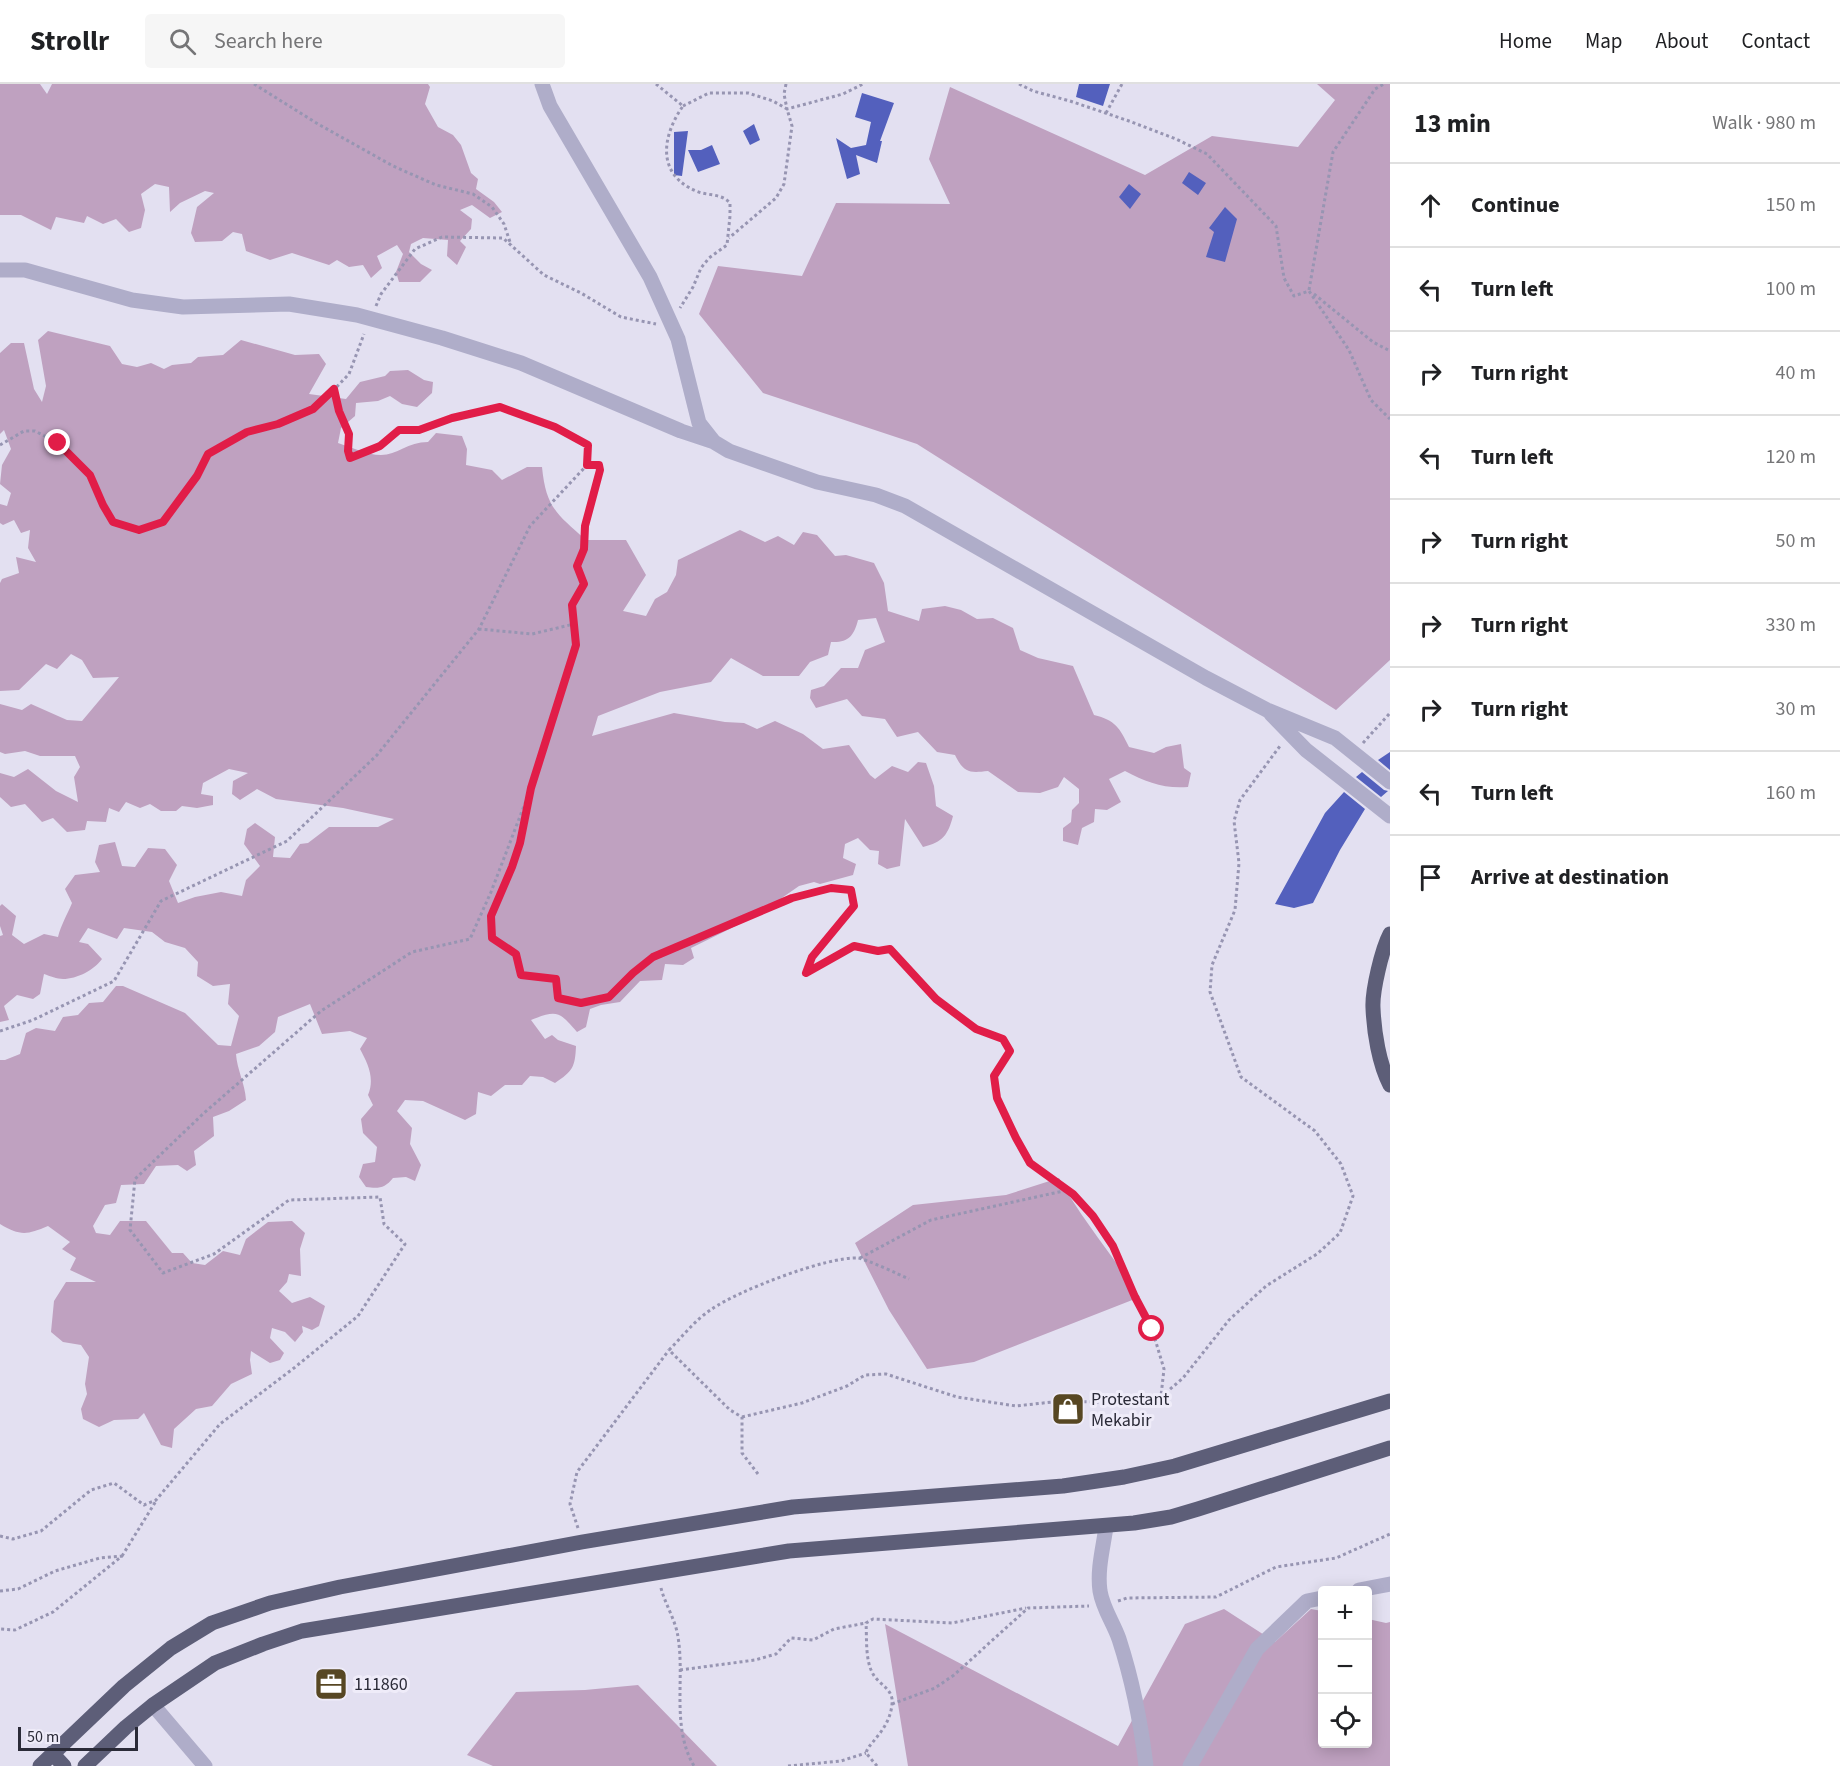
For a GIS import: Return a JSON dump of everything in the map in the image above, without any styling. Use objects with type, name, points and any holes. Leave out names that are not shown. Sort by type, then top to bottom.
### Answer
[{"type":"main road","points":[[1390,934],[1384,946],[1372,1006],[1382,1070],[1390,1085]]},
{"type":"main road","points":[[40,1766],[124,1686],[171,1648],[212,1623],[270,1603],[340,1587],[582,1542],[793,1507],[1063,1486],[1124,1477],[1175,1466],[1390,1401]]},
{"type":"main road","points":[[86,1766],[126,1727],[153,1705],[215,1662],[302,1632],[789,1551],[836,1545],[1106,1527],[1171,1517],[1390,1448]]},
{"type":"main road","points":[[52,1753],[64,1766]]},
{"type":"street","points":[[542,84],[550,106],[650,277],[678,339],[699,423],[714,442]]},
{"type":"street","points":[[0,270],[25,270],[132,300],[183,307],[289,304],[357,315],[442,338],[521,363],[681,431],[714,442],[729,451],[817,482],[876,495],[906,506],[1206,678],[1267,710],[1335,738],[1390,782]]},
{"type":"street","points":[[1267,710],[1306,750],[1390,816]]},
{"type":"street","points":[[1106,1527],[1100,1570],[1100,1590],[1104,1607],[1118,1637],[1131,1684],[1146,1766]]},
{"type":"street","points":[[1372,1587],[1390,1584]]},
{"type":"street","points":[[1190,1766],[1257,1649],[1307,1601],[1318,1599]]},
{"type":"street","points":[[153,1705],[205,1766]]},
{"type":"path","points":[[254,84],[318,124],[393,166],[436,185],[473,194],[492,207],[504,224],[511,246]]},
{"type":"path","points":[[656,84],[684,106]]},
{"type":"path","points":[[729,238],[776,198],[784,184],[792,126],[784,94],[786,84]]},
{"type":"path","points":[[376,306],[381,294],[415,249],[442,237],[503,238],[544,275],[581,293],[621,317],[664,326],[671,324],[693,287],[701,268],[709,258],[727,245],[729,238],[730,203],[722,196],[706,195],[686,186],[676,179],[668,166],[668,134],[684,106],[710,93],[748,93],[773,101],[787,109],[843,94],[864,84]]},
{"type":"path","points":[[1019,84],[1033,91],[1070,100],[1176,139],[1207,154],[1276,226],[1284,278],[1294,296],[1309,291]]},
{"type":"path","points":[[1106,113],[1122,84]]},
{"type":"path","points":[[1384,84],[1375,89],[1333,152],[1309,291],[1349,350],[1371,400],[1390,419]]},
{"type":"path","points":[[1309,291],[1373,342],[1390,351]]},
{"type":"path","points":[[0,445],[24,431],[35,431],[58,443],[90,475],[113,522],[139,530],[163,522],[197,476],[208,454],[247,432],[278,424],[313,409],[349,374],[364,334]]},
{"type":"path","points":[[0,1031],[33,1020],[114,981],[161,900],[287,841],[377,754],[479,629],[530,526],[587,465],[588,445],[555,427],[500,407],[452,418],[419,430],[399,430],[380,446],[350,458],[349,434],[339,411],[334,389]]},
{"type":"path","points":[[0,1629],[15,1630],[53,1612],[122,1556],[156,1500],[220,1424],[358,1316],[405,1244],[384,1224],[380,1197],[289,1200],[214,1254],[163,1273],[130,1230],[135,1179],[204,1113],[321,1011],[412,952],[470,939],[491,892],[531,788],[576,645],[572,605],[584,584],[577,566],[584,549],[585,526],[600,470],[599,465],[587,465]]},
{"type":"path","points":[[479,629],[532,634],[574,624]]},
{"type":"path","points":[[1354,753],[1390,713]]},
{"type":"path","points":[[669,1350],[730,1410],[742,1417],[802,1404],[847,1386],[865,1375],[886,1374],[957,1397],[1016,1406],[1061,1401],[1130,1403],[1161,1397],[1183,1378],[1236,1313],[1266,1286],[1317,1254],[1340,1233],[1353,1196],[1341,1164],[1315,1131],[1241,1077],[1210,992],[1212,965],[1235,910],[1239,863],[1234,821],[1240,800],[1290,733]]},
{"type":"path","points":[[531,788],[520,843],[491,916],[492,938],[516,954],[521,975],[556,979],[558,998],[581,1003],[609,997],[653,957],[792,898],[831,888],[851,890],[854,906],[812,957],[806,973],[854,946],[878,951],[890,949],[936,999],[976,1029],[1003,1039],[1010,1051],[994,1076],[997,1098],[1030,1163],[1068,1190],[1093,1216],[1113,1246],[1152,1329],[1164,1369],[1161,1397]]},
{"type":"path","points":[[582,1542],[570,1504],[577,1472],[669,1350],[710,1310],[738,1294],[806,1268],[860,1258],[931,1220],[1068,1190]]},
{"type":"path","points":[[860,1258],[909,1279]]},
{"type":"path","points":[[742,1417],[742,1453],[758,1474]]},
{"type":"path","points":[[0,1536],[14,1539],[41,1531],[91,1490],[114,1483],[144,1505],[156,1500]]},
{"type":"path","points":[[680,1670],[755,1660],[776,1654],[791,1638],[813,1640],[834,1629],[866,1623],[873,1619],[952,1623],[1028,1608],[1104,1607],[1127,1598],[1216,1597],[1276,1567],[1336,1558],[1390,1534]]},
{"type":"path","points":[[0,1591],[18,1589],[55,1571],[100,1558],[122,1556]]},
{"type":"path","points":[[659,1571],[665,1604],[678,1633],[679,1700],[683,1734],[688,1757],[694,1766]]},
{"type":"path","points":[[892,1704],[935,1688],[954,1675],[1028,1608]]},
{"type":"path","points":[[866,1623],[868,1660],[873,1676],[891,1693],[892,1704],[889,1718],[881,1732],[867,1746],[866,1753],[877,1766]]},
{"type":"path","points":[[788,1766],[841,1761],[866,1753]]},
{"type":"shaded area","points":[[0,84],[40,84],[47,94],[52,84],[428,84],[430,87],[425,104],[438,127],[453,135],[461,145],[471,173],[478,179],[476,189],[494,202],[502,212],[490,218],[472,205],[460,210],[472,219],[471,229],[460,241],[466,247],[457,265],[447,256],[448,240],[423,238],[411,244],[409,252],[421,264],[432,270],[420,282],[399,282],[396,272],[403,254],[397,245],[377,256],[382,268],[371,278],[363,265],[349,267],[337,260],[329,265],[292,253],[270,260],[246,251],[242,234],[233,232],[222,241],[195,242],[191,233],[197,207],[214,193],[205,191],[180,203],[170,212],[169,187],[155,184],[141,194],[145,210],[141,228],[129,232],[116,219],[103,224],[87,216],[84,223],[56,217],[51,230],[21,215],[0,215]]},
{"type":"shaded area","points":[[1317,84],[1390,84],[1390,660],[1336,710],[917,444],[763,393],[699,314],[718,266],[802,276],[836,203],[950,204],[929,159],[950,87],[1145,175],[1212,136],[1298,147],[1335,100]]},
{"type":"shaded area","points":[[48,331],[110,346],[122,364],[137,367],[151,363],[164,369],[172,365],[191,363],[198,357],[223,355],[241,340],[295,355],[319,354],[326,364],[309,394],[346,399],[360,382],[385,376],[390,371],[408,370],[424,380],[433,382],[432,393],[417,407],[402,404],[390,396],[378,401],[356,403],[355,416],[341,428],[338,443],[381,455],[414,444],[428,442],[436,433],[462,436],[467,449],[466,465],[492,470],[502,480],[527,467],[542,467],[546,492],[560,516],[586,540],[626,540],[646,575],[623,611],[646,616],[655,599],[667,592],[676,575],[678,560],[740,530],[765,542],[778,536],[794,545],[803,532],[817,535],[835,556],[846,555],[874,563],[884,583],[888,611],[919,621],[922,609],[945,606],[961,610],[977,619],[993,618],[1013,628],[1020,650],[1038,658],[1073,666],[1094,715],[1112,722],[1129,747],[1154,753],[1166,747],[1181,744],[1184,768],[1191,773],[1188,787],[1155,784],[1125,771],[1109,779],[1121,802],[1107,810],[1095,809],[1094,822],[1082,828],[1078,845],[1063,841],[1063,828],[1071,822],[1072,810],[1079,803],[1079,789],[1064,777],[1058,787],[1040,793],[1018,792],[988,771],[972,772],[961,765],[955,755],[937,752],[918,732],[897,737],[885,719],[862,716],[847,699],[816,708],[810,698],[811,690],[824,686],[841,668],[858,668],[865,650],[885,642],[876,618],[858,620],[846,640],[831,642],[828,655],[810,662],[799,676],[763,676],[731,658],[711,682],[660,692],[598,716],[592,736],[674,713],[744,723],[757,729],[775,721],[803,734],[823,749],[849,745],[875,779],[892,766],[908,772],[918,762],[926,763],[934,786],[936,806],[953,816],[951,823],[944,837],[923,847],[905,819],[900,866],[887,869],[878,864],[879,851],[870,850],[858,838],[845,844],[843,858],[856,864],[853,875],[820,884],[814,882],[799,886],[756,916],[691,948],[694,958],[683,965],[665,964],[662,980],[640,981],[620,1002],[590,1009],[586,1027],[577,1032],[557,1014],[531,1020],[545,1039],[552,1035],[558,1040],[576,1046],[572,1068],[555,1083],[543,1077],[530,1076],[522,1085],[505,1085],[491,1096],[478,1092],[476,1114],[465,1120],[423,1101],[405,1100],[397,1111],[412,1128],[410,1144],[421,1165],[415,1181],[406,1177],[393,1178],[384,1186],[371,1188],[366,1187],[359,1177],[363,1164],[375,1162],[377,1147],[363,1133],[361,1119],[373,1105],[368,1095],[371,1083],[370,1071],[360,1049],[367,1038],[350,1031],[322,1034],[310,1004],[278,1017],[275,1032],[259,1046],[236,1054],[246,1100],[229,1111],[213,1117],[214,1136],[194,1151],[196,1165],[187,1171],[178,1165],[156,1166],[144,1184],[121,1185],[116,1203],[105,1205],[93,1226],[96,1233],[110,1235],[120,1221],[146,1221],[172,1253],[183,1253],[192,1263],[205,1265],[223,1251],[240,1255],[246,1239],[268,1222],[292,1221],[305,1233],[300,1249],[301,1276],[289,1274],[287,1282],[279,1291],[292,1303],[310,1297],[325,1306],[319,1326],[312,1330],[302,1326],[303,1332],[295,1342],[285,1332],[272,1328],[270,1338],[284,1353],[280,1360],[270,1363],[251,1351],[252,1374],[231,1384],[212,1406],[196,1409],[174,1429],[172,1448],[161,1445],[144,1413],[138,1419],[114,1420],[99,1427],[83,1419],[81,1409],[87,1394],[85,1384],[89,1357],[81,1345],[63,1342],[51,1332],[54,1301],[66,1282],[96,1282],[70,1270],[76,1258],[62,1249],[70,1242],[48,1226],[24,1233],[13,1231],[0,1224],[0,1060],[20,1054],[26,1033],[36,1028],[55,1031],[63,1017],[78,1015],[89,1003],[103,1002],[116,986],[123,986],[185,1013],[218,1045],[231,1046],[239,1016],[228,1004],[230,984],[213,986],[197,976],[198,962],[185,948],[165,942],[152,932],[124,928],[117,939],[88,928],[79,942],[88,944],[102,959],[99,963],[85,973],[68,979],[44,974],[40,994],[33,999],[17,995],[4,1006],[9,1020],[0,1022],[0,936],[3,935],[0,926],[0,906],[2,904],[16,916],[12,935],[24,944],[44,934],[58,937],[72,903],[65,889],[75,875],[100,872],[95,862],[99,845],[115,842],[122,866],[135,867],[148,848],[165,849],[177,865],[169,881],[178,903],[221,892],[242,896],[246,880],[260,866],[244,844],[247,829],[255,823],[275,837],[273,857],[290,858],[300,844],[308,843],[329,827],[378,827],[394,819],[343,808],[276,799],[257,789],[240,800],[232,794],[233,781],[248,773],[229,769],[203,783],[201,794],[213,796],[213,805],[197,808],[182,806],[176,811],[161,811],[150,804],[140,808],[126,802],[119,812],[109,808],[106,822],[87,821],[85,830],[67,832],[53,818],[42,822],[25,804],[11,807],[0,797],[0,773],[14,777],[28,769],[56,791],[78,802],[74,777],[80,767],[75,756],[40,756],[25,751],[5,754],[0,752],[0,704],[22,710],[31,704],[67,720],[82,721],[119,677],[93,678],[82,660],[71,654],[57,669],[46,664],[19,690],[0,691],[0,583],[2,579],[19,573],[16,557],[36,562],[28,548],[30,530],[21,533],[14,520],[3,525],[0,523],[0,504],[7,506],[11,493],[0,484],[2,465],[11,449],[4,430],[0,434],[0,353],[11,343],[24,343],[34,389],[42,402],[46,386],[38,340]]},
{"type":"shaded area","points":[[1059,1178],[1140,1297],[974,1362],[927,1369],[889,1310],[855,1243],[913,1205],[1006,1195]]},
{"type":"shaded area","points":[[1224,1609],[1275,1642],[1311,1609],[1318,1610],[1318,1748],[1372,1748],[1372,1620],[1390,1622],[1390,1766],[908,1766],[885,1624],[1118,1746],[1185,1624]]},
{"type":"shaded area","points":[[638,1685],[717,1766],[493,1766],[467,1755],[516,1692],[585,1690]]},
{"type":"building","points":[[1079,84],[1110,84],[1103,106],[1076,97]]},
{"type":"building","points":[[862,93],[894,103],[880,141],[882,141],[877,163],[856,155],[860,174],[847,179],[836,138],[851,148],[866,145],[871,122],[855,117]]},
{"type":"building","points":[[754,124],[760,140],[750,145],[743,131]]},
{"type":"building","points":[[688,131],[682,176],[674,175],[674,132]]},
{"type":"building","points":[[712,145],[720,164],[698,172],[688,150],[701,150]]},
{"type":"building","points":[[1189,172],[1206,183],[1198,195],[1182,183]]},
{"type":"building","points":[[1129,184],[1141,194],[1130,209],[1119,197]]},
{"type":"building","points":[[1225,207],[1237,219],[1225,262],[1206,257],[1214,232],[1209,228]]},
{"type":"building","points":[[1390,752],[1390,770],[1378,760]]},
{"type":"building","points":[[1362,772],[1388,791],[1381,797],[1356,777]]},
{"type":"building","points":[[1344,792],[1365,809],[1340,850],[1313,903],[1294,908],[1275,904],[1325,813]]},
{"type":"place","name":"Protestant Mekabir","points":[[1068,1409]]},
{"type":"place","name":"111860","points":[[331,1684]]},
{"type":"route","points":[[58,443],[90,475],[113,522],[139,530],[163,522],[197,476],[208,454],[247,432],[278,424],[313,409],[334,389],[339,411],[349,434],[350,458],[380,446],[399,430],[419,430],[452,418],[500,407],[555,427],[588,445],[587,465],[599,465],[600,470],[585,526],[584,549],[577,566],[584,584],[572,605],[576,645],[531,788],[520,843],[491,916],[492,938],[516,954],[521,975],[556,979],[558,998],[581,1003],[609,997],[653,957],[754,913],[792,898],[831,888],[851,890],[854,906],[812,957],[806,973],[854,946],[878,951],[890,949],[936,999],[976,1029],[1003,1039],[1010,1051],[994,1076],[997,1098],[1016,1138],[1030,1163],[1073,1194],[1093,1216],[1113,1246],[1152,1329]]}]
